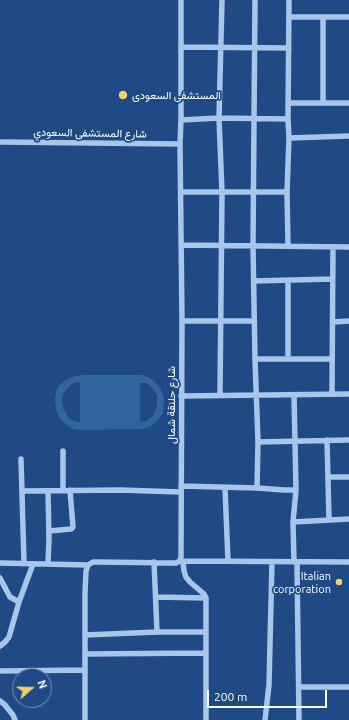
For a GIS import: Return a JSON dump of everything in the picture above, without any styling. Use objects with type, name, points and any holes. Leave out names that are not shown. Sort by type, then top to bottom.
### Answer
[{"type":"street","name":"شارع حلنقة شمال","points":[[181,0],[180,144],[182,561]]},
{"type":"street","points":[[220,396],[222,192],[219,118],[222,48],[222,0]]},
{"type":"street","points":[[255,0],[254,191],[252,246],[258,442],[257,488]]},
{"type":"street","points":[[288,246],[287,192],[289,138],[289,0]]},
{"type":"street","points":[[289,17],[349,17]]},
{"type":"street","points":[[323,103],[324,17]]},
{"type":"street","points":[[181,47],[289,48]]},
{"type":"street","points":[[288,103],[349,103]]},
{"type":"street","points":[[181,120],[219,118],[288,119]]},
{"type":"street","points":[[289,138],[349,136]]},
{"type":"street","name":"شارع المستشفى السعودي","points":[[0,142],[180,144]]},
{"type":"street","points":[[181,192],[287,192]]},
{"type":"street","points":[[181,245],[349,247]]},
{"type":"street","points":[[332,247],[332,394]]},
{"type":"street","points":[[254,281],[332,279]]},
{"type":"street","points":[[288,281],[288,359]]},
{"type":"street","points":[[182,320],[254,321]]},
{"type":"street","points":[[332,322],[349,321]]},
{"type":"street","points":[[255,359],[332,359]]},
{"type":"street","points":[[181,396],[349,394]]},
{"type":"street","points":[[294,395],[296,490],[293,522],[299,720]]},
{"type":"street","points":[[327,440],[329,520]]},
{"type":"street","points":[[258,442],[349,440]]},
{"type":"street","points":[[63,451],[63,490]]},
{"type":"street","points":[[21,459],[24,563]]},
{"type":"street","points":[[328,478],[349,477]]},
{"type":"street","points":[[22,491],[225,488],[296,490]]},
{"type":"street","points":[[225,488],[228,561]]},
{"type":"street","points":[[48,490],[48,564]]},
{"type":"street","points":[[49,531],[71,529],[73,527],[70,490]]},
{"type":"street","points":[[293,522],[349,519]]},
{"type":"street","points":[[182,561],[186,577],[204,594],[206,598],[206,720]]},
{"type":"street","points":[[0,563],[88,565],[94,562],[349,562]]},
{"type":"street","points":[[154,562],[157,632]]},
{"type":"street","points":[[265,720],[269,685],[272,562]]},
{"type":"street","points":[[0,646],[9,638],[19,602],[33,564]]},
{"type":"street","points":[[85,720],[86,571],[88,565]]},
{"type":"street","points":[[0,578],[10,597],[19,602]]},
{"type":"street","points":[[156,597],[206,598]]},
{"type":"street","points":[[85,634],[205,632]]},
{"type":"street","points":[[85,654],[205,653]]},
{"type":"street","points":[[0,671],[85,670]]},
{"type":"street","points":[[299,687],[349,687]]},
{"type":"street","points":[[0,701],[13,715],[15,720]]},
{"type":"shaded area","points":[[142,375],[148,377],[161,389],[164,398],[163,413],[151,426],[143,429],[74,429],[65,424],[59,417],[55,400],[59,385],[75,376]],"holes":[[[80,382],[80,422],[69,418],[64,410],[62,401],[63,394],[68,388],[73,383]],[[140,383],[147,383],[157,395],[156,410],[152,417],[146,421],[140,422]]]},
{"type":"place","name":"المستشفى السعودى","points":[[123,95]]},
{"type":"place","name":"Italian corporation","points":[[339,582]]}]
